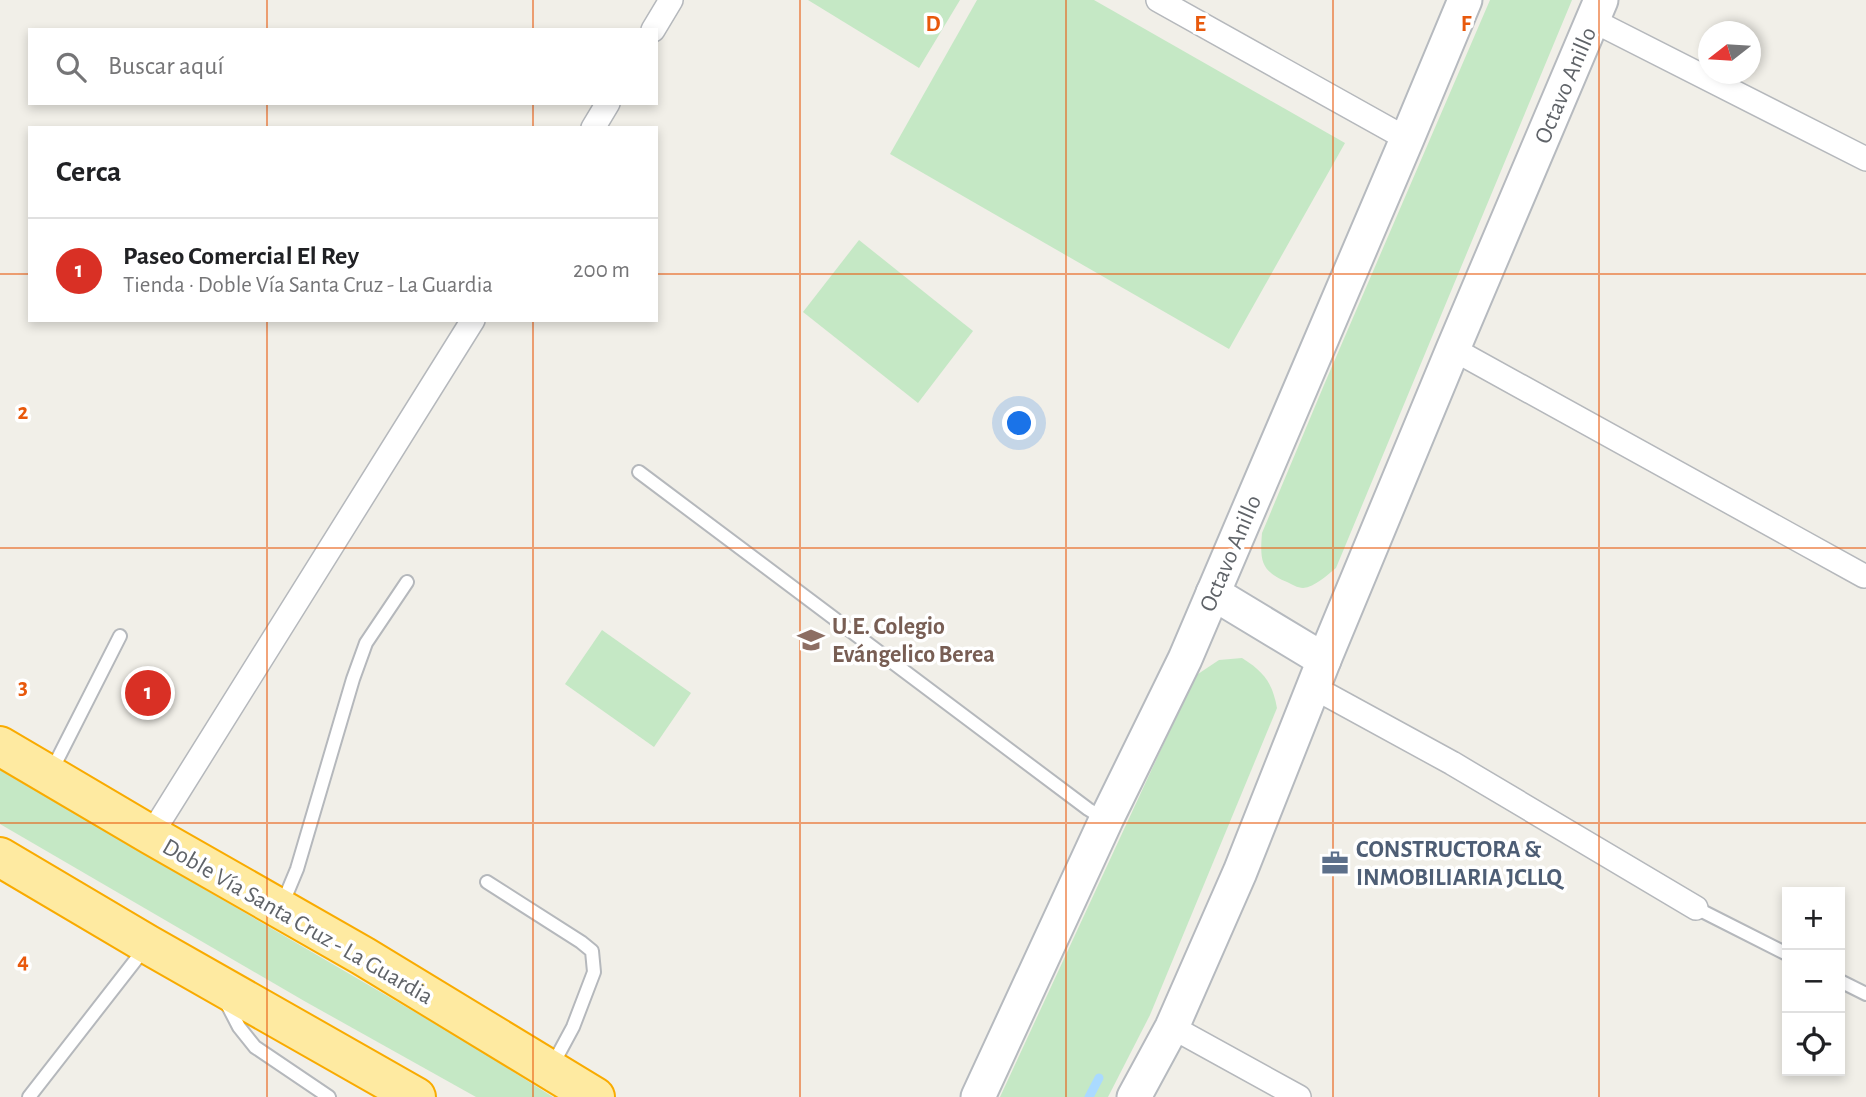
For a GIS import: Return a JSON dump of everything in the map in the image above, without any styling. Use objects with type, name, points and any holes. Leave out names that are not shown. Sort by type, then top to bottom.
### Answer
[{"type":"highway","name":"Doble Vía Santa Cruz - La Guardia","points":[[0,746],[363,956],[595,1097]]},
{"type":"highway","points":[[0,857],[416,1097]]},
{"type":"main road","name":"Octavo Anillo","points":[[978,1097],[1106,820],[1185,659],[1465,0]]},
{"type":"main road","name":"Octavo Anillo","points":[[1134,1097],[1172,1027],[1240,872],[1318,673],[1452,349],[1597,10]]},
{"type":"main road","points":[[1213,593],[1318,673]]},
{"type":"street","points":[[654,28],[671,0]]},
{"type":"street","points":[[1158,0],[1407,139]]},
{"type":"street","points":[[1597,10],[1866,159]]},
{"type":"street","points":[[594,126],[607,105]]},
{"type":"street","points":[[151,835],[472,322]]},
{"type":"street","points":[[1452,349],[1864,576]]},
{"type":"street","points":[[1318,673],[1452,763],[1696,908]]},
{"type":"street","points":[[1172,1027],[1299,1097]]},
{"type":"lane","points":[[639,472],[1106,820]]},
{"type":"lane","points":[[280,909],[297,869],[366,643],[407,582]]},
{"type":"lane","points":[[49,775],[120,636]]},
{"type":"lane","points":[[487,882],[592,951],[594,972],[573,1027],[550,1070]]},
{"type":"lane","points":[[1696,908],[1782,951]]},
{"type":"lane","points":[[29,1097],[148,944]]},
{"type":"lane","points":[[216,983],[239,1027],[255,1047],[329,1097]]},
{"type":"lane","points":[[1845,984],[1866,994]]},
{"type":"green space","points":[[808,0],[960,0],[919,68]]},
{"type":"green space","points":[[977,0],[1094,0],[1345,143],[1229,349],[890,154]]},
{"type":"green space","points":[[1490,0],[1572,0],[1336,568],[1312,585],[1299,587],[1278,578],[1267,569],[1261,550],[1262,533]]},
{"type":"green space","points":[[859,240],[973,331],[918,403],[803,312]]},
{"type":"green space","points":[[602,630],[691,693],[654,747],[565,684]]},
{"type":"green space","points":[[1242,658],[1266,678],[1277,708],[1150,1015],[1108,1097],[1000,1097],[1195,676],[1219,660]]},
{"type":"green space","points":[[0,770],[468,1043],[553,1097],[476,1097],[306,1002],[0,824]]},
{"type":"waterway","points":[[1089,1097],[1099,1078]]},
{"type":"place","name":"U.E. Colegio Evángelico Berea","points":[[811,640]]},
{"type":"place","name":"Paseo Comercial El Rey","points":[[148,693]]},
{"type":"place","name":"CONSTRUCTORA & INMOBILIARIA JCLLQ","points":[[1335,863]]}]
